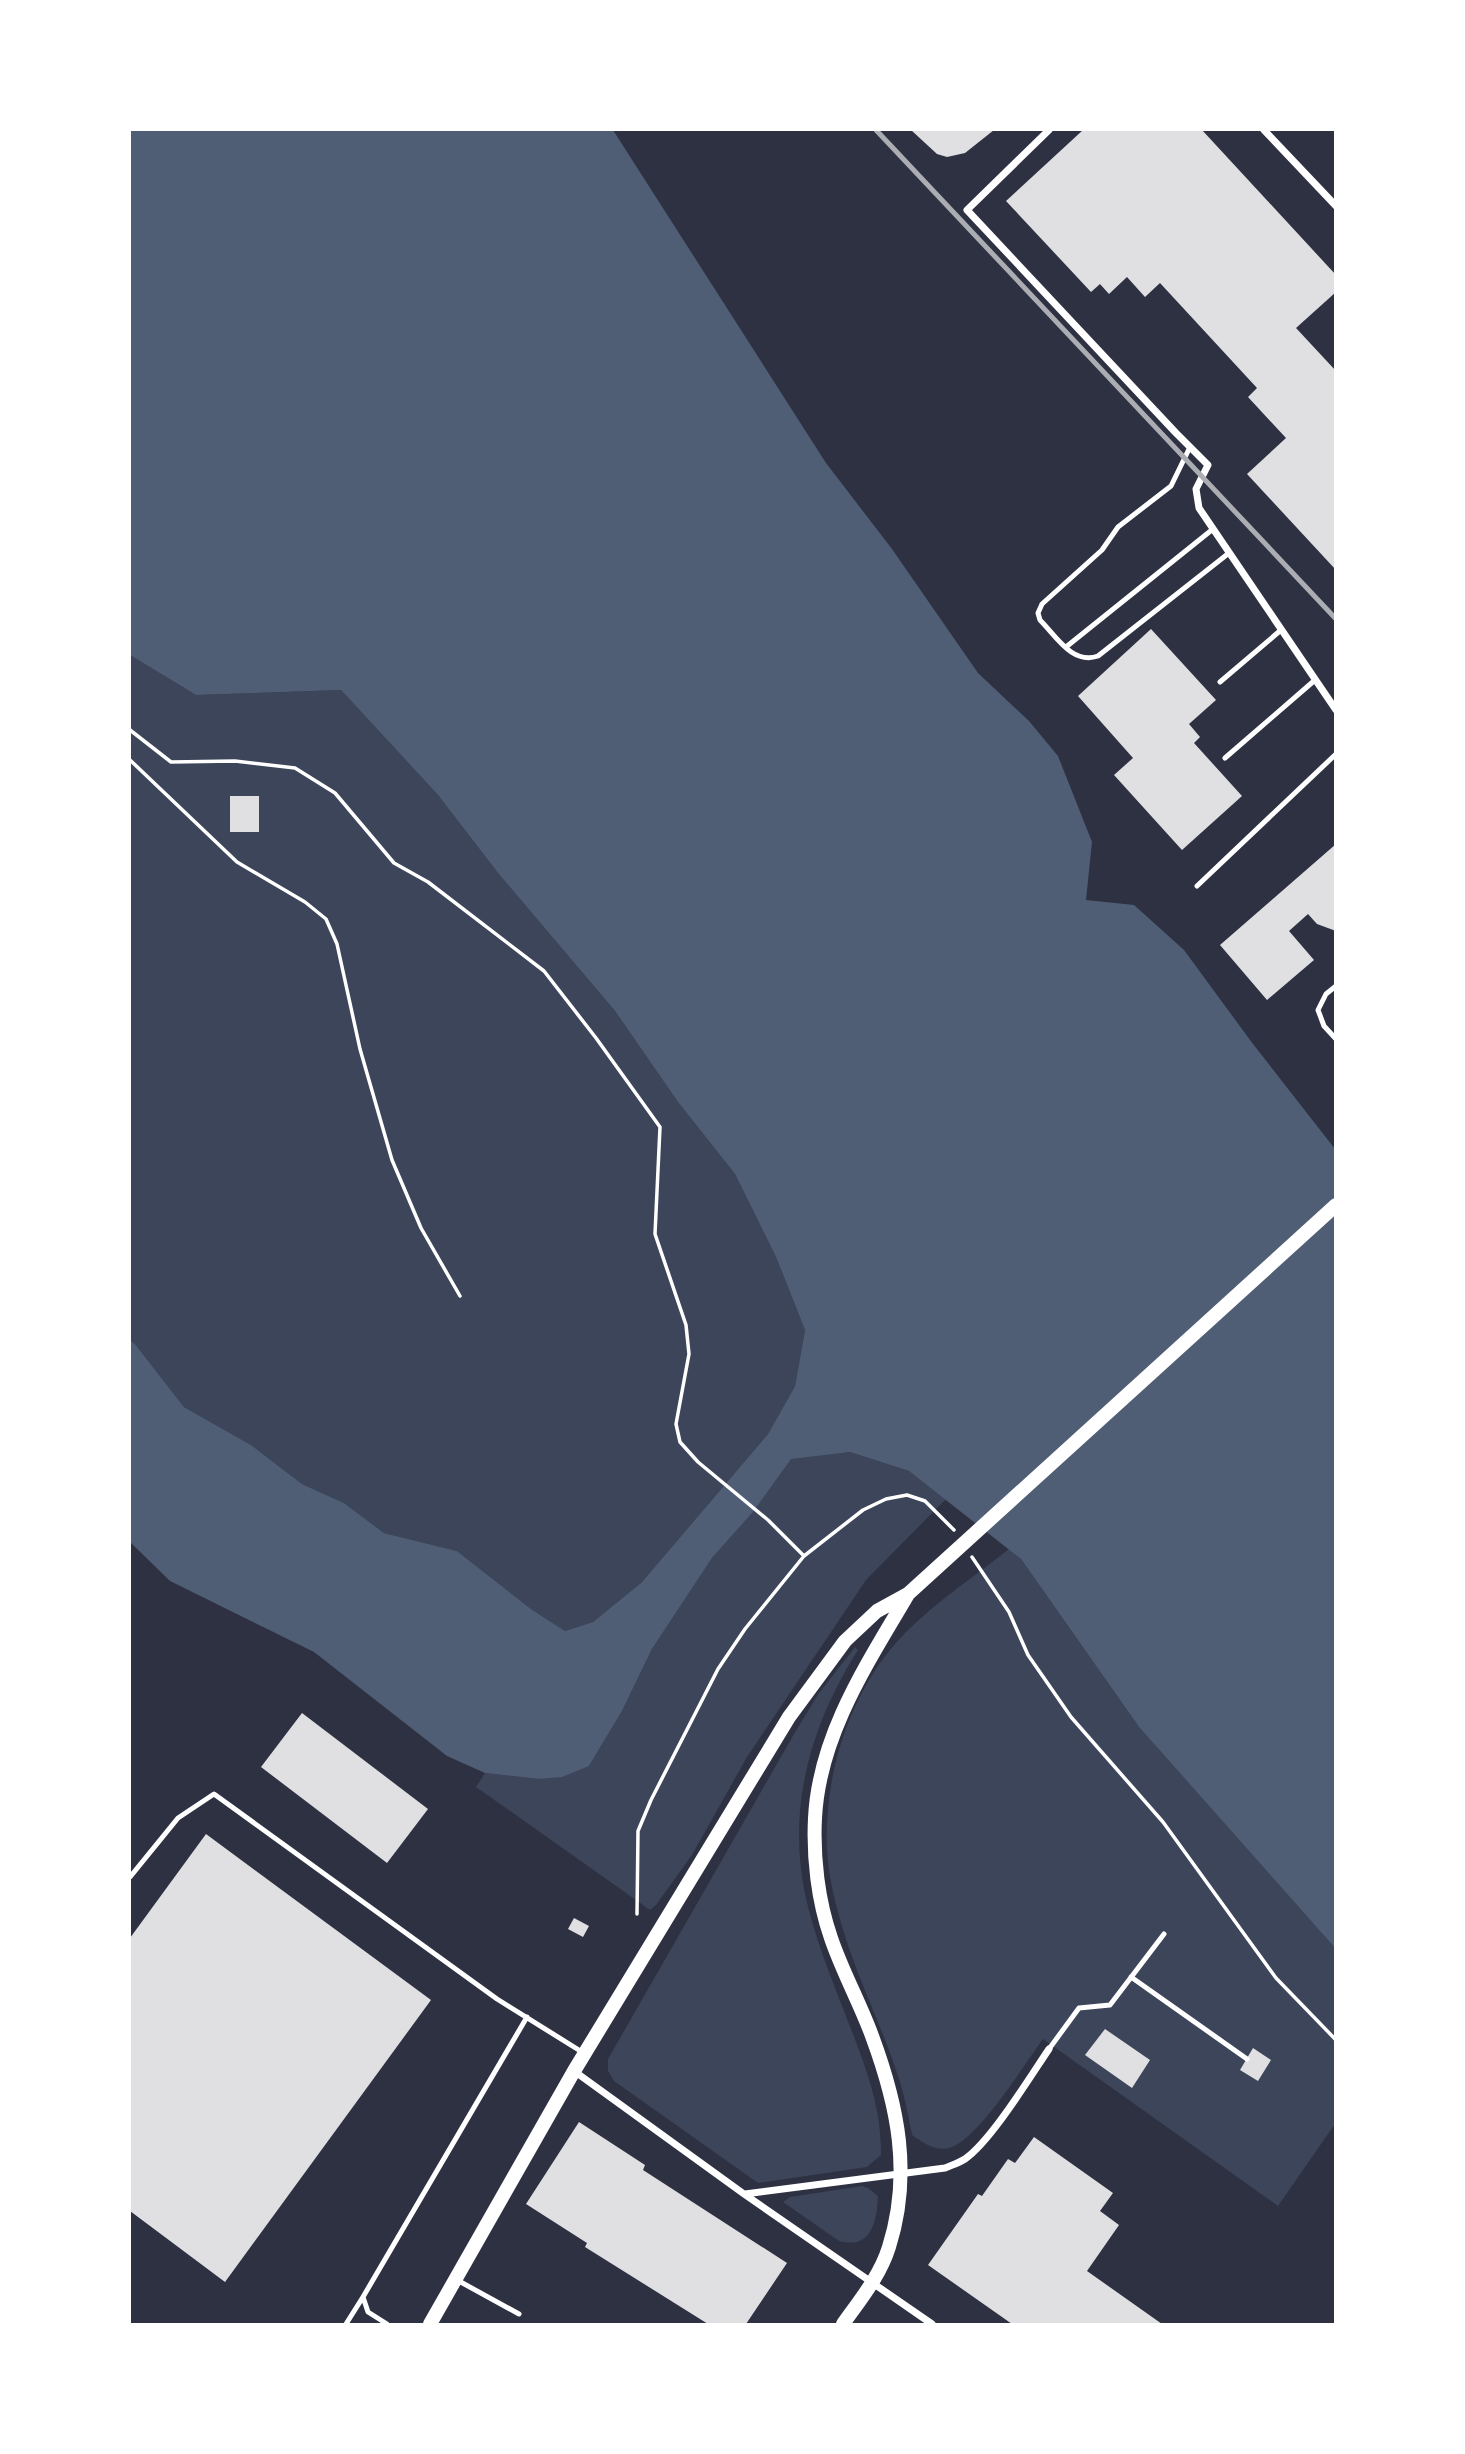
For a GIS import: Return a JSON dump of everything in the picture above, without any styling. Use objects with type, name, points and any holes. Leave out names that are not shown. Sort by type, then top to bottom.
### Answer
[{"type":"main road","points":[[430,2325],[584,2054],[789,1717],[845,1641],[877,1611],[908,1594],[1335,1205]]},
{"type":"main road","points":[[843,2325],[872,2284],[888,2249],[902,2174],[901,2141],[893,2103],[872,2036],[830,1936],[816,1873],[815,1817],[824,1757],[857,1682],[908,1594]]},
{"type":"street","points":[[1049,130],[967,210],[1208,465],[1196,489],[1199,508],[1335,710]]},
{"type":"street","points":[[1264,130],[1335,206]]},
{"type":"street","points":[[744,2194],[945,2168],[967,2157],[985,2139],[1049,2049]]},
{"type":"street","points":[[574,2071],[932,2325]]},
{"type":"lane","points":[[1190,447],[1171,486],[1118,527],[1102,550],[1042,604],[1038,613],[1041,620],[1066,647],[1080,658],[1091,659],[1229,553]]},
{"type":"lane","points":[[1066,647],[1213,529]]},
{"type":"lane","points":[[1220,682],[1281,630]]},
{"type":"lane","points":[[1225,758],[1315,680]]},
{"type":"lane","points":[[1197,886],[1335,754]]},
{"type":"lane","points":[[1335,986],[1326,994],[1318,1010],[1324,1026],[1335,1039]]},
{"type":"lane","points":[[130,1877],[178,1818],[214,1794],[497,1999],[584,2054]]},
{"type":"lane","points":[[1049,2049],[1079,2008],[1110,2005],[1164,1934]]},
{"type":"lane","points":[[1131,1977],[1247,2059]]},
{"type":"lane","points":[[346,2325],[527,2017]]},
{"type":"lane","points":[[456,2279],[519,2314]]},
{"type":"lane","points":[[363,2297],[368,2312],[387,2325]]},
{"type":"path","points":[[130,730],[171,762],[235,761],[295,768],[335,793],[394,863],[428,882],[544,971],[660,1127],[655,1234],[686,1325],[689,1354],[676,1424],[680,1442],[698,1462],[768,1520],[804,1556]]},
{"type":"path","points":[[130,760],[237,862],[305,902],[326,919],[337,944],[360,1049],[392,1160],[421,1228],[460,1296]]},
{"type":"path","points":[[637,1914],[638,1831],[651,1800],[718,1669],[745,1629],[804,1556],[863,1510],[886,1499],[907,1495],[925,1501],[951,1525],[958,1537]]},
{"type":"path","points":[[966,1548],[1009,1612],[1028,1655],[1072,1717],[1163,1822],[1276,1978],[1335,2040]]},
{"type":"shaded area","points":[[130,130],[613,130],[826,463],[892,549],[978,673],[1029,721],[1058,756],[1092,842],[1086,900],[1134,905],[1184,950],[1335,1149],[1335,1948],[1139,1727],[1021,1559],[909,1471],[850,1452],[791,1459],[753,1512],[712,1558],[652,1649],[622,1711],[589,1766],[562,1777],[538,1779],[485,1773],[447,1756],[314,1652],[170,1581],[130,1542],[130,1340],[184,1407],[251,1445],[302,1484],[344,1503],[384,1533],[457,1551],[531,1609],[565,1631],[593,1622],[642,1582],[768,1434],[795,1386],[805,1330],[776,1257],[735,1174],[678,1102],[615,1011],[498,873],[438,795],[341,690],[196,695],[130,655]]},
{"type":"shaded area","points":[[130,655],[196,695],[341,690],[438,795],[498,873],[615,1011],[678,1102],[735,1174],[776,1257],[805,1330],[795,1386],[768,1434],[642,1582],[593,1622],[565,1631],[531,1609],[457,1551],[384,1533],[344,1503],[302,1484],[251,1445],[184,1407],[130,1340]]},
{"type":"shaded area","points":[[850,1452],[909,1471],[946,1499],[866,1580],[747,1757],[692,1855],[656,1905],[650,1910],[476,1787],[485,1773],[538,1779],[589,1766],[622,1711],[652,1649],[712,1558],[753,1512],[791,1458]]},
{"type":"shaded area","points":[[1009,1549],[1021,1559],[1139,1727],[1335,1948],[1335,2124],[1278,2206],[1043,2039],[988,2115],[963,2140],[952,2147],[941,2149],[912,2135],[899,2081],[851,1954],[836,1903],[827,1851],[830,1792],[844,1733],[870,1679],[887,1654],[930,1610]]},
{"type":"shaded area","points":[[855,1647],[858,1650],[827,1707],[807,1767],[801,1798],[800,1861],[805,1894],[817,1939],[870,2081],[878,2117],[881,2155],[867,2167],[758,2183],[614,2081],[608,2071],[608,2059],[794,1734],[819,1693]]},
{"type":"shaded area","points":[[862,2186],[878,2196],[876,2215],[865,2238],[850,2243],[839,2241],[783,2202],[790,2197]]},
{"type":"building","points":[[911,130],[994,130],[965,153],[947,157],[937,154]]},
{"type":"building","points":[[1083,130],[1202,130],[1336,275],[1336,292],[1296,328],[1336,371],[1336,570],[1247,474],[1286,438],[1248,397],[1257,388],[1160,283],[1145,297],[1127,277],[1109,294],[1100,284],[1091,292],[1006,201]]},
{"type":"building","points":[[1151,629],[1216,700],[1189,724],[1200,737],[1194,743],[1242,796],[1182,850],[1114,775],[1133,758],[1078,696]]},
{"type":"building","points":[[230,796],[259,796],[259,832],[230,832]]},
{"type":"building","points":[[1336,844],[1336,931],[1317,924],[1308,914],[1289,931],[1314,960],[1267,1000],[1220,945]]},
{"type":"building","points":[[302,1713],[428,1809],[387,1863],[261,1767]]},
{"type":"building","points":[[206,1834],[431,2000],[225,2282],[130,2211],[130,1938]]},
{"type":"building","points":[[574,1918],[589,1926],[583,1937],[568,1929]]},
{"type":"building","points":[[1105,2029],[1150,2060],[1132,2088],[1085,2055]]},
{"type":"building","points":[[1253,2048],[1271,2060],[1258,2081],[1240,2070]]},
{"type":"building","points":[[579,2122],[645,2165],[643,2170],[787,2263],[746,2324],[708,2324],[585,2247],[587,2243],[526,2204]]},
{"type":"building","points":[[1034,2137],[1113,2193],[1100,2211],[1119,2225],[1087,2271],[1162,2324],[1012,2324],[928,2265],[978,2194],[982,2196],[1008,2159],[1015,2163]]},
{"type":"railway","points":[[876,130],[1336,619]]}]
